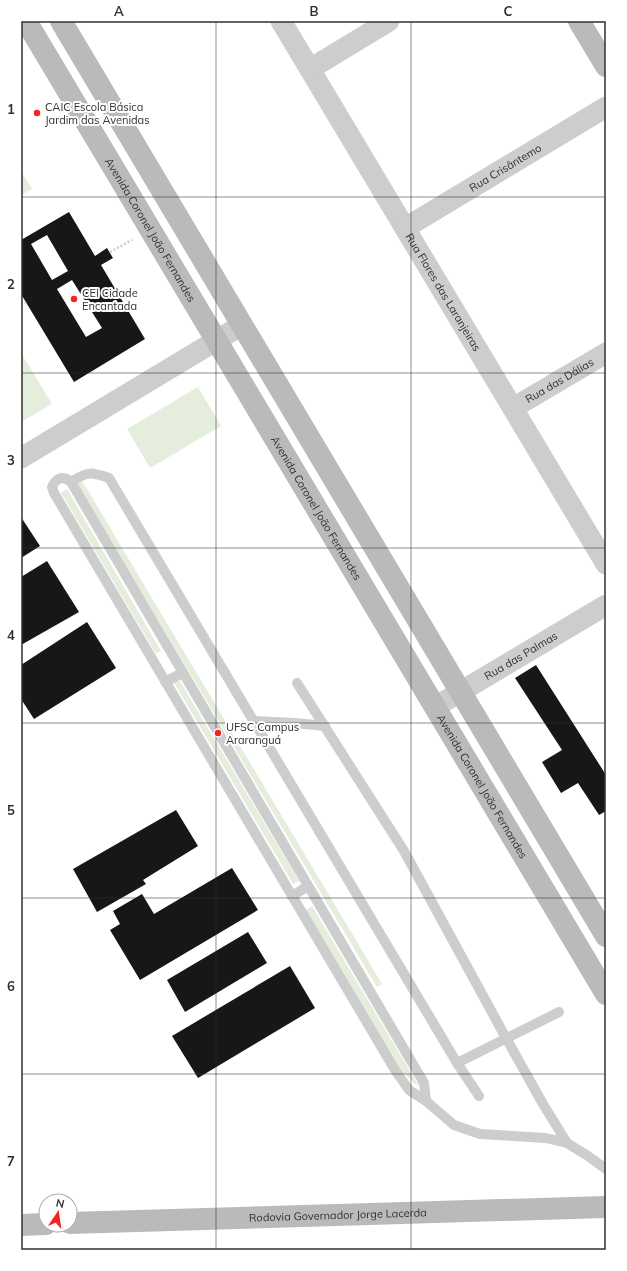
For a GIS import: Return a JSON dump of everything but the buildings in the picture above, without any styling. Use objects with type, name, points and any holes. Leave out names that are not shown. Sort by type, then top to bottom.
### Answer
[{"type":"street","name":"Avenida Coronel João Fernandes","points":[[26,21],[606,994]]},
{"type":"street","points":[[61,21],[606,936]]},
{"type":"street","name":"Rua Flores das Laranjeiras","points":[[281,21],[606,564]]},
{"type":"street","points":[[310,69],[389,21]]},
{"type":"street","points":[[579,21],[606,66]]},
{"type":"street","name":"Rua Crisântemo","points":[[405,228],[606,108]]},
{"type":"street","points":[[21,458],[242,325]]},
{"type":"street","name":"Rua das Dálias","points":[[513,408],[606,353]]},
{"type":"street","name":"Rua das Palmas","points":[[435,707],[606,604]]},
{"type":"street","name":"Rodovia Governador Jorge Lacerda","points":[[78,1223],[606,1207]]},
{"type":"street","points":[[21,1225],[38,1224]]},
{"type":"lane","points":[[71,482],[82,475],[88,474],[110,478],[457,1063],[479,1096]]},
{"type":"lane","points":[[426,1101],[424,1083],[71,482],[67,479],[61,478],[55,481],[52,487],[54,493],[395,1070],[409,1090],[426,1101],[454,1125],[480,1134],[546,1138],[567,1143],[606,1169]]},
{"type":"lane","points":[[165,682],[182,673]]},
{"type":"lane","points":[[297,683],[404,851],[506,1038],[567,1143]]},
{"type":"lane","points":[[254,721],[325,726]]},
{"type":"lane","points":[[292,896],[308,886]]},
{"type":"lane","points":[[457,1063],[559,1012]]},
{"type":"path","points":[[110,252],[151,230]]},
{"type":"path","points":[[21,305],[26,302]]},
{"type":"green space","points":[[21,171],[32,189],[21,195]]},
{"type":"green space","points":[[21,353],[52,404],[21,422]]},
{"type":"green space","points":[[198,387],[221,426],[150,468],[127,429]]},
{"type":"green space","points":[[81,479],[382,984],[377,987],[76,482]]},
{"type":"green space","points":[[67,489],[161,651],[156,654],[61,493]]},
{"type":"green space","points":[[178,678],[299,881],[293,884],[173,681]]},
{"type":"green space","points":[[312,906],[420,1088],[401,1071],[306,910]]},
{"type":"place","name":"CAIC Escola Básica Jardim das Avenidas","points":[[37,113]]},
{"type":"place","name":"CEI Cidade Encantada","points":[[74,299]]},
{"type":"place","name":"UFSC Campus Araranguá","points":[[218,733]]}]
